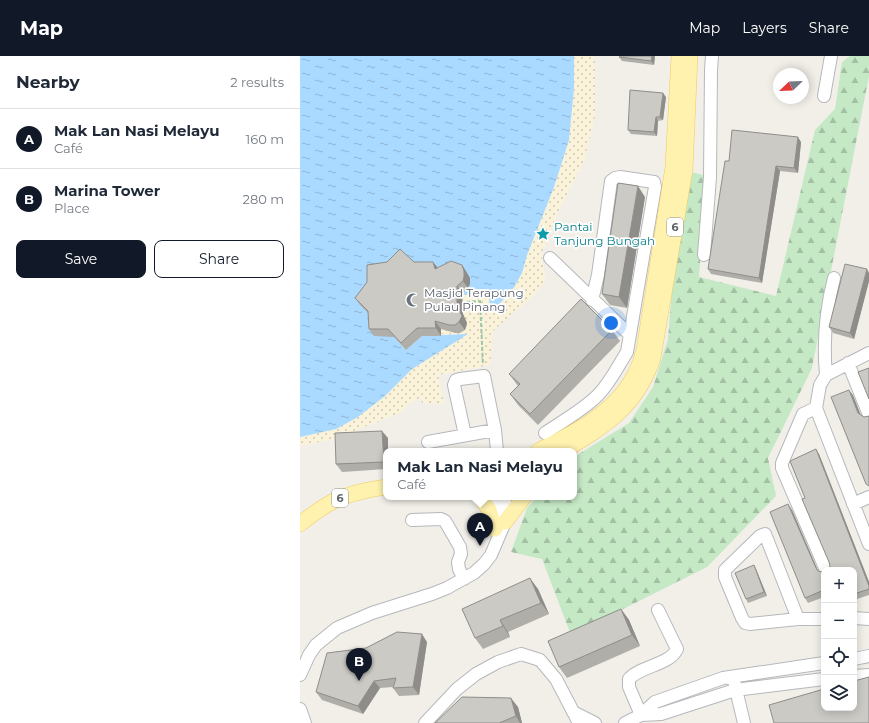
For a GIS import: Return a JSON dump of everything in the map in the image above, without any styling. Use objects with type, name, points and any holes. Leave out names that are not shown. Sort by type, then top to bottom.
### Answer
[{"type":"main road","name":"6","points":[[544,448],[566,437],[612,405],[635,376],[644,350],[659,208],[673,167],[679,56]]},
{"type":"main road","name":"6","points":[[569,448],[602,427],[619,414],[640,388],[653,358],[685,170],[690,56]]},
{"type":"main road","name":"6","points":[[300,517],[340,492],[359,486],[383,482]]},
{"type":"main road","name":"6","points":[[300,524],[341,497],[363,490],[383,487]]},
{"type":"main road","points":[[483,500],[500,526],[522,500]]},
{"type":"street","points":[[704,255],[710,177],[712,56]]},
{"type":"street","points":[[824,96],[831,56]]},
{"type":"street","points":[[545,433],[577,412],[598,395],[627,352],[629,334],[659,208],[654,182],[620,177],[615,178],[612,181],[598,275],[592,300]]},
{"type":"street","points":[[550,258],[629,334]]},
{"type":"street","points":[[826,374],[824,358],[830,295],[834,278]]},
{"type":"street","points":[[869,353],[826,374],[820,385],[816,408],[869,544]]},
{"type":"street","points":[[848,363],[869,415]]},
{"type":"street","points":[[464,435],[454,385],[456,380],[484,376],[495,430],[497,448]]},
{"type":"street","points":[[816,408],[803,414],[782,463],[782,468],[825,567]]},
{"type":"street","points":[[428,442],[495,430]]},
{"type":"street","points":[[853,504],[869,497]]},
{"type":"street","points":[[496,500],[500,526]]},
{"type":"street","points":[[300,675],[309,655],[316,645],[337,628],[372,612],[432,594],[474,573],[484,564],[494,548],[504,500]]},
{"type":"street","points":[[412,520],[441,518],[445,522],[460,547],[461,554],[458,562],[459,569],[464,579]]},
{"type":"street","points":[[798,619],[764,534],[760,536],[725,570],[725,576],[728,584],[745,623],[750,624],[798,619],[821,619]]},
{"type":"street","points":[[641,715],[629,687],[629,679],[631,676],[672,656],[677,649],[658,610]]},
{"type":"street","points":[[857,618],[869,619]]},
{"type":"street","points":[[425,723],[457,689],[476,674],[498,662],[521,654],[540,660],[556,679],[573,718],[579,723]]},
{"type":"street","points":[[857,658],[869,656]]},
{"type":"street","points":[[625,723],[641,715],[655,702],[723,678],[821,663]]},
{"type":"street","points":[[857,676],[869,675]]},
{"type":"street","points":[[733,676],[735,690],[744,723]]},
{"type":"street","points":[[641,715],[660,714],[735,690],[821,679]]},
{"type":"street","points":[[300,709],[305,723]]},
{"type":"street","points":[[573,718],[585,719],[595,723]]},
{"type":"path","points":[[466,302],[480,302],[484,376]]},
{"type":"green space","points":[[850,56],[869,56],[869,76],[812,368],[768,458],[776,496],[707,567],[571,635],[542,559],[511,552],[527,508],[534,500],[577,500],[577,455],[629,423],[653,387],[668,339],[676,241],[691,173],[703,175],[706,182],[699,277],[776,296],[815,130],[835,109],[842,62]]},
{"type":"sand","name":"Pantai Tanjung Bungah","points":[[574,56],[593,56],[595,63],[595,116],[584,161],[558,212],[542,252],[542,262],[545,274],[544,284],[534,295],[493,331],[490,365],[438,375],[444,404],[422,403],[421,397],[408,404],[402,412],[334,439],[300,446],[300,437],[336,429],[358,417],[385,396],[412,369],[467,335],[441,334],[422,336],[406,350],[394,337],[374,336],[470,284],[466,291],[488,289],[490,307],[492,311],[513,289],[522,273],[527,255],[554,187],[569,140],[574,88]]},
{"type":"water","points":[[300,56],[574,56],[574,88],[569,140],[554,187],[527,255],[522,273],[513,289],[492,312],[488,289],[474,289],[473,294],[462,295],[462,292],[468,288],[470,284],[394,337],[406,350],[422,336],[468,334],[412,369],[385,396],[358,417],[336,429],[300,437]]},
{"type":"building","points":[[652,56],[651,61],[619,57]]},
{"type":"building","points":[[630,90],[663,93],[660,117],[656,117],[654,132],[628,130]]},
{"type":"building","points":[[732,130],[798,137],[794,168],[776,166],[759,278],[708,269],[725,161],[729,161]]},
{"type":"building","points":[[618,183],[638,186],[619,297],[602,294]]},
{"type":"building","name":"Masjid Terapung Pulau Pinang","points":[[400,249],[414,262],[433,262],[435,269],[451,261],[462,265],[464,271],[463,281],[457,286],[457,306],[462,316],[459,322],[455,325],[449,325],[435,321],[436,328],[417,328],[401,343],[388,329],[369,329],[368,311],[355,298],[367,282],[367,265],[387,262]]},
{"type":"building","points":[[845,264],[867,269],[850,333],[829,327]]},
{"type":"building","points":[[581,299],[612,330],[530,414],[510,394],[520,384],[509,374]]},
{"type":"building","points":[[869,368],[869,399],[858,372]]},
{"type":"building","points":[[849,390],[858,413],[864,417],[869,416],[869,486],[866,484],[831,397]]},
{"type":"building","points":[[382,431],[383,462],[336,464],[335,433]]},
{"type":"building","points":[[816,449],[869,589],[857,593],[857,567],[830,567],[829,562],[802,499],[805,498],[790,461]]},
{"type":"building","points":[[788,504],[816,568],[821,572],[821,591],[805,598],[770,512]]},
{"type":"building","points":[[754,565],[764,592],[746,599],[735,573]]},
{"type":"building","points":[[530,578],[541,603],[500,620],[503,626],[475,638],[462,609]]},
{"type":"building","points":[[621,609],[632,635],[559,667],[548,641]]},
{"type":"building","points":[[397,632],[422,634],[413,687],[393,688],[396,678],[374,681],[358,706],[316,692],[327,653],[366,648]]},
{"type":"building","points":[[869,677],[869,723],[774,723],[769,705],[821,690],[821,711],[857,711],[857,680]]},
{"type":"building","points":[[462,697],[511,698],[516,716],[499,723],[435,723]]},
{"type":"place","name":"Pantai Tanjung Bungah","points":[[543,234]]},
{"type":"place","name":"Masjid Terapung Pulau Pinang","points":[[413,300]]},
{"type":"place","name":"Mak Lan Nasi Melayu","points":[[480,546]]},
{"type":"place","name":"Marina Tower","points":[[359,681]]}]
